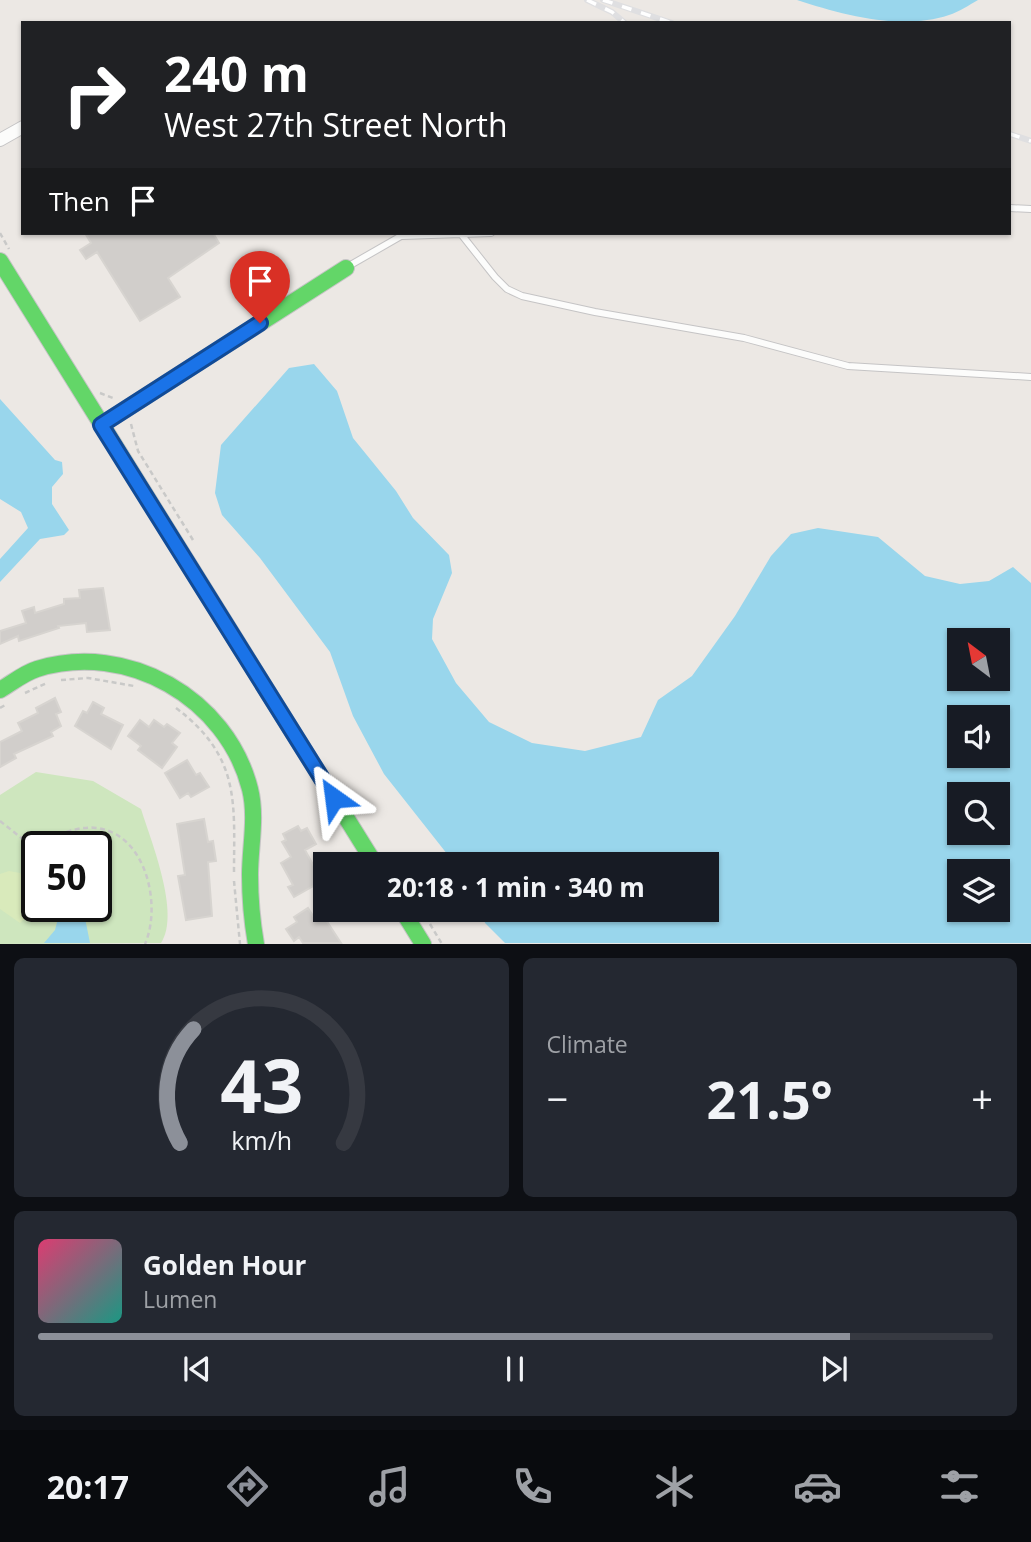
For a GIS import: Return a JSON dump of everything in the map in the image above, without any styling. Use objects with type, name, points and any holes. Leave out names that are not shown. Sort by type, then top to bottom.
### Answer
[{"type":"street","points":[[0,140],[21,128]]},
{"type":"street","points":[[0,261],[367,852]]},
{"type":"street","points":[[101,425],[346,268]]},
{"type":"street","points":[[6,696],[34,670],[51,666],[107,662],[145,671],[200,703],[223,731],[240,759],[250,790],[251,912],[256,943]]},
{"type":"street","points":[[410,922],[423,943]]},
{"type":"lane","points":[[1011,208],[1031,209]]},
{"type":"lane","points":[[346,268],[401,236],[431,235]]},
{"type":"lane","points":[[462,235],[501,283],[522,296],[595,312],[744,338],[848,366],[1031,377]]},
{"type":"path","points":[[23,694],[53,681],[88,678],[143,687]]},
{"type":"path","points":[[0,708],[6,696]]},
{"type":"path","points":[[173,706],[210,740],[231,783],[236,812],[234,898],[240,943]]},
{"type":"path","points":[[0,821],[29,844],[57,833],[87,828],[106,830],[122,840],[144,869],[150,886],[152,919],[145,943]]},
{"type":"green space","points":[[36,772],[93,781],[141,809],[166,896],[168,914],[161,943],[0,944],[0,795]]},
{"type":"green space","points":[[9,871],[21,874],[20,923],[0,909],[0,874]]},
{"type":"water","points":[[797,0],[978,0],[949,15],[921,21],[872,19]]},
{"type":"water","points":[[314,364],[337,391],[353,438],[396,491],[413,518],[449,555],[452,573],[433,619],[432,639],[456,683],[489,722],[532,743],[585,751],[641,737],[658,700],[692,676],[735,616],[771,556],[791,534],[818,528],[878,537],[925,576],[960,584],[989,581],[1013,567],[1031,583],[1031,943],[505,943],[485,922],[719,922],[719,852],[446,852],[384,774],[353,716],[330,652],[260,558],[222,515],[215,493],[221,445],[289,368]]},
{"type":"water","points":[[0,399],[55,460],[62,462],[63,474],[52,487],[52,504],[69,530],[64,535],[40,539],[0,582],[0,559],[28,528],[21,512],[0,499]]},
{"type":"water","points":[[57,922],[86,922],[90,943],[44,943],[55,930]]},
{"type":"building","points":[[86,235],[214,235],[219,243],[168,278],[180,297],[140,321],[97,252],[86,259],[80,250],[91,243]]},
{"type":"building","points":[[103,588],[110,630],[87,632],[86,623],[58,626],[59,628],[19,641],[18,636],[0,644],[0,631],[26,623],[22,611],[34,607],[35,613],[64,604],[64,599],[80,598],[79,590]]},
{"type":"building","points":[[55,698],[61,712],[56,714],[61,726],[51,732],[53,736],[14,754],[16,758],[0,767],[0,742],[22,731],[18,723],[38,713],[36,708]]},
{"type":"building","points":[[93,702],[104,708],[101,714],[123,725],[111,749],[75,726],[83,711],[87,713]]},
{"type":"building","points":[[140,720],[149,727],[154,720],[164,727],[167,724],[180,733],[172,743],[177,747],[162,768],[138,750],[141,746],[128,736]]},
{"type":"building","points":[[187,760],[196,775],[200,773],[209,787],[191,797],[188,793],[180,798],[165,773]]},
{"type":"building","points":[[204,819],[208,842],[213,841],[216,861],[208,862],[212,916],[186,920],[178,876],[185,875],[177,824]]},
{"type":"building","points":[[298,826],[301,831],[307,828],[316,844],[305,850],[313,865],[313,886],[294,897],[288,887],[293,885],[281,863],[291,857],[282,842],[286,840],[283,834]]},
{"type":"building","points":[[308,908],[313,922],[327,922],[341,943],[303,943],[299,937],[294,941],[286,929],[297,922],[294,917]]},
{"type":"railway","points":[[587,0],[612,12],[623,21]]},
{"type":"railway","points":[[603,0],[666,21]]},
{"type":"railway","points":[[1011,134],[1031,141]]},
{"type":"traffic: fast","points":[[0,261],[368,852]]},
{"type":"traffic: fast","points":[[101,425],[346,268]]},
{"type":"traffic: fast","points":[[0,690],[37,669],[71,662],[105,663],[138,671],[169,684],[196,704],[220,728],[238,757],[250,789],[253,821],[250,892],[256,944]]},
{"type":"traffic: fast","points":[[409,922],[423,944]]},
{"type":"route","points":[[260,323],[101,425],[334,798]]}]
